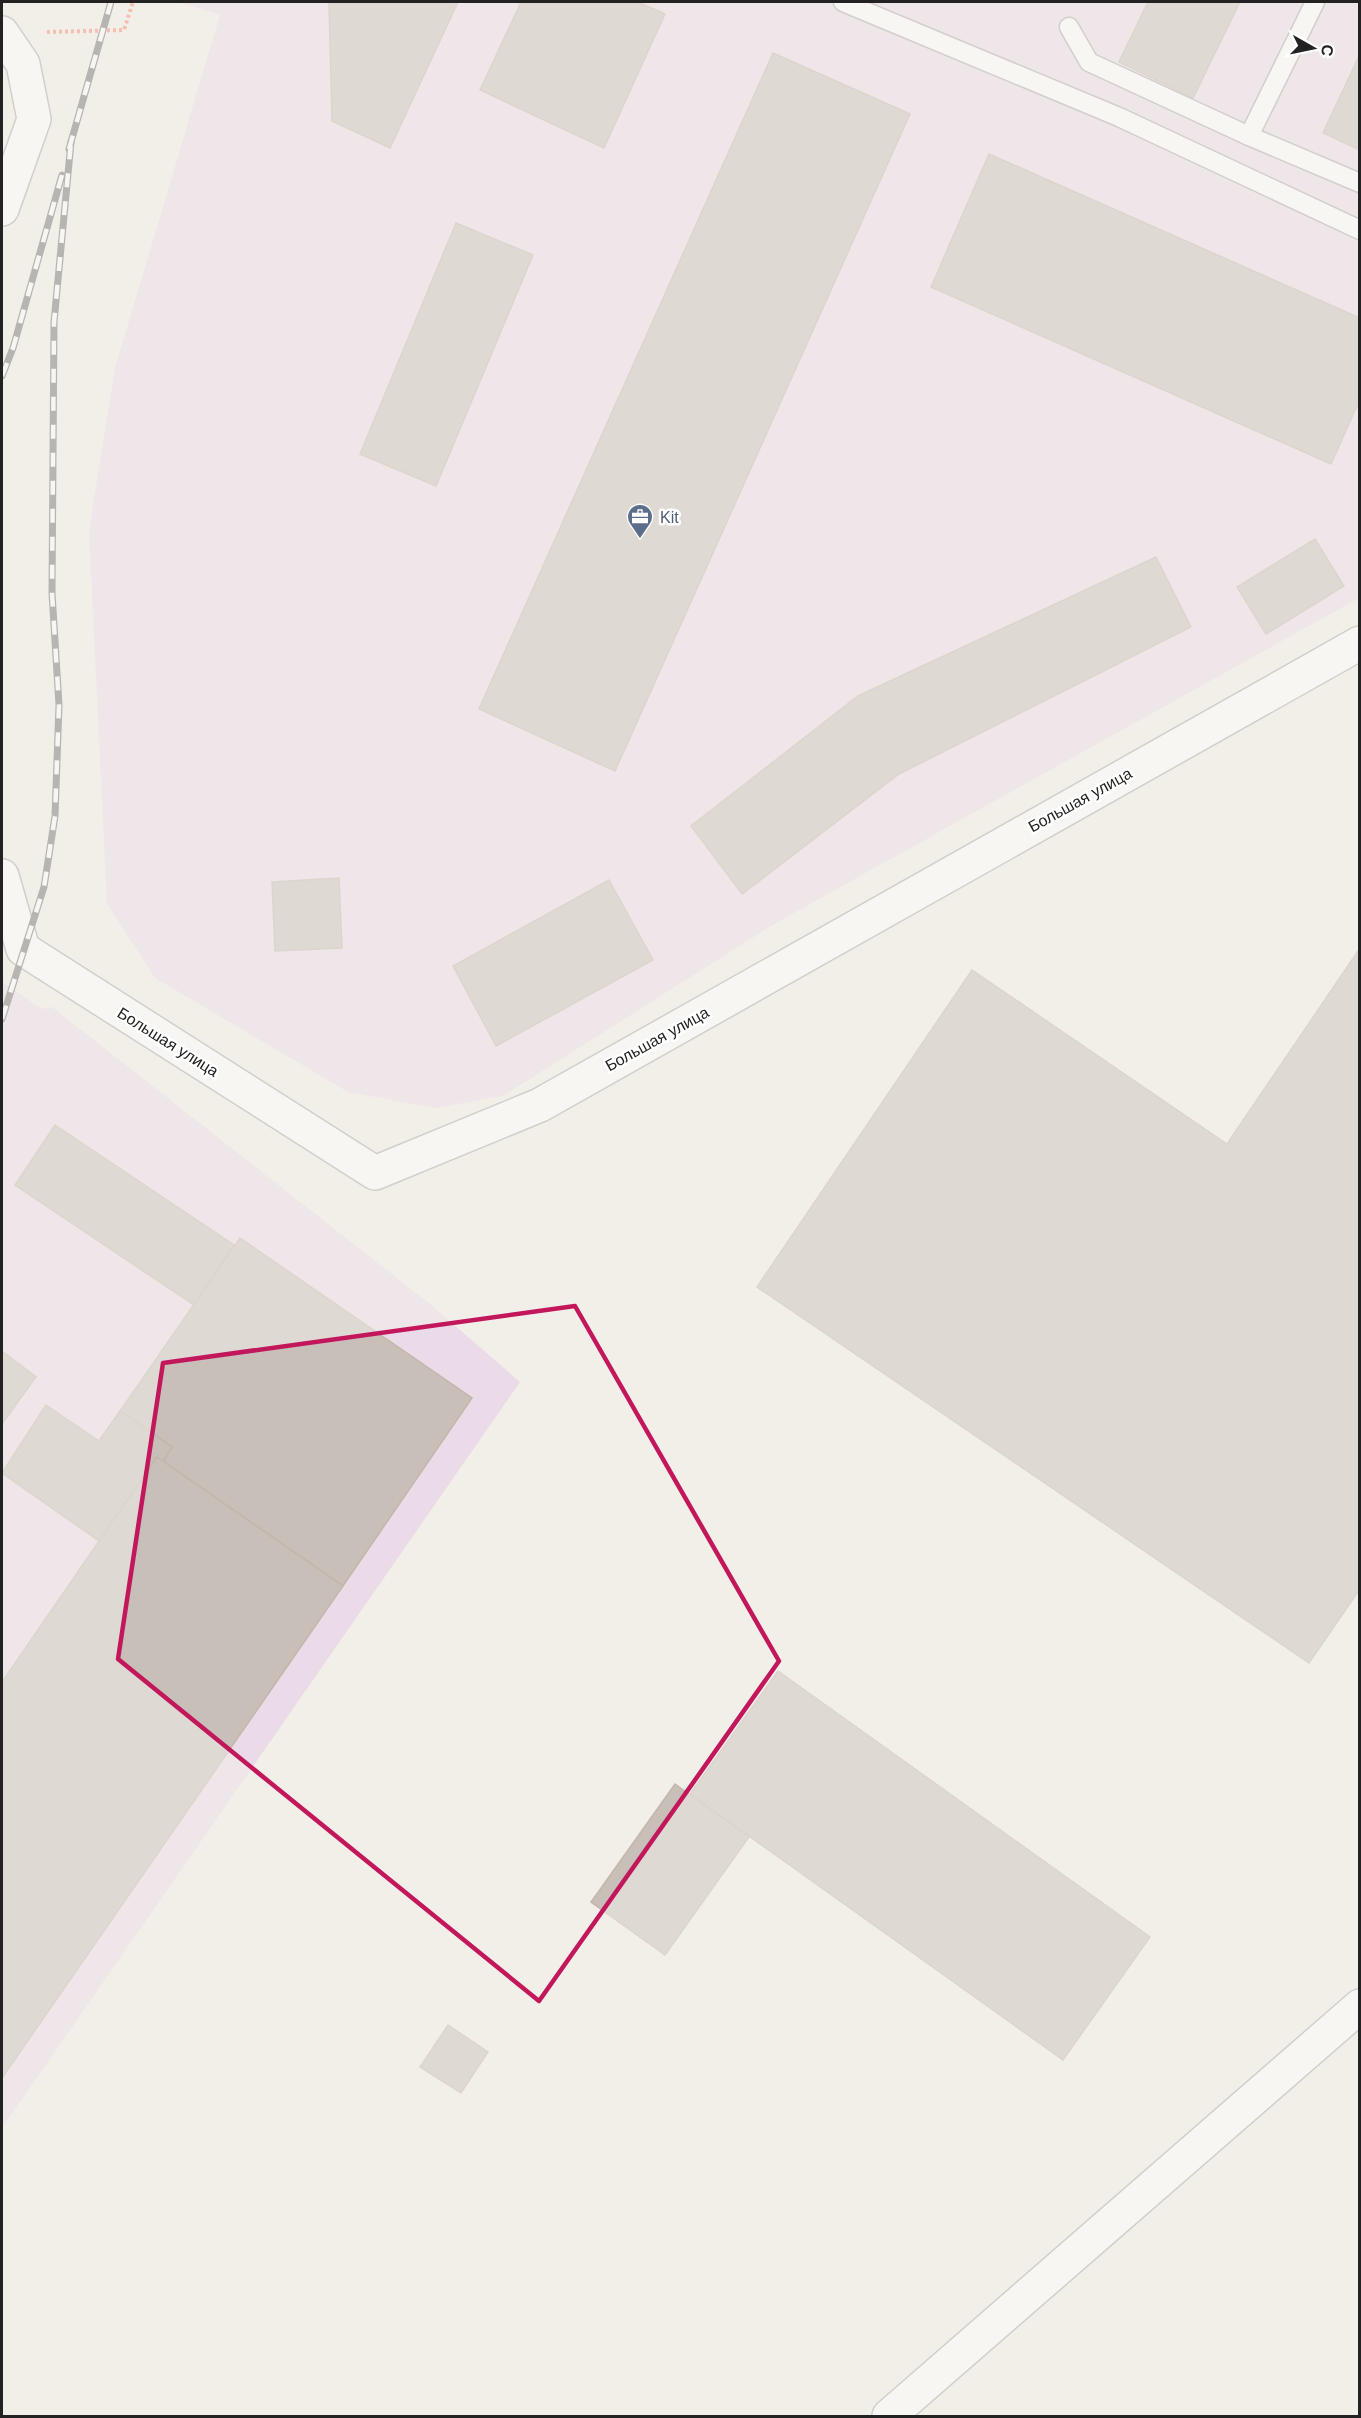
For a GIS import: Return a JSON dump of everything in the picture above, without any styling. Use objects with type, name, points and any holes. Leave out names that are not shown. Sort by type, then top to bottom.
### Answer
[{"type":"street","points":[[2,33],[23,64],[34,120],[2,209]]},
{"type":"street","name":"Большая улица","points":[[2,876],[23,950],[375,1173],[540,1105],[1359,643]]},
{"type":"street","points":[[889,2416],[1359,2006]]},
{"type":"lane","points":[[843,2],[1119,117],[1359,230]]},
{"type":"lane","points":[[1249,136],[1315,2]]},
{"type":"lane","points":[[1069,27],[1089,62],[1249,136],[1359,183]]},
{"type":"path","points":[[2,33],[124,30],[133,2]]},
{"type":"highlighted area","points":[[575,1306],[779,1661],[539,2001],[118,1659],[163,1363]]},
{"type":"shaded area","points":[[178,2],[1359,2],[1359,598],[776,923],[503,1096],[435,1108],[348,1092],[155,978],[107,904],[89,531],[115,368],[220,15]]},
{"type":"shaded area","points":[[2,982],[42,1009],[52,1007],[430,1304],[520,1382],[2,2128]]},
{"type":"building","points":[[329,2],[458,2],[390,148],[332,121]]},
{"type":"building","points":[[521,2],[638,2],[665,14],[604,148],[480,90]]},
{"type":"building","points":[[1148,2],[1240,2],[1193,98],[1119,62]]},
{"type":"building","points":[[773,53],[910,114],[615,771],[479,709]]},
{"type":"building","points":[[1360,54],[1360,150],[1323,133]]},
{"type":"building","points":[[989,154],[1360,318],[1360,399],[1331,464],[931,287]]},
{"type":"building","points":[[456,223],[533,255],[436,486],[360,454]]},
{"type":"building","points":[[1315,539],[1344,586],[1266,634],[1237,587]]},
{"type":"building","points":[[1156,557],[1191,627],[899,774],[742,894],[691,826],[858,696]]},
{"type":"building","points":[[339,878],[342,948],[275,951],[272,882]]},
{"type":"building","points":[[609,880],[653,960],[496,1046],[453,966]]},
{"type":"building","points":[[1360,948],[1360,1589],[1309,1663],[757,1287],[972,970],[1227,1144]]},
{"type":"building","points":[[55,1125],[234,1245],[194,1305],[15,1185]]},
{"type":"building","points":[[240,1238],[472,1398],[343,1586],[163,1461],[172,1447],[120,1411]]},
{"type":"building","points":[[2,1351],[36,1377],[2,1424]]},
{"type":"building","points":[[46,1405],[99,1441],[120,1411],[172,1447],[163,1461],[157,1457],[99,1541],[2,1473]]},
{"type":"building","points":[[157,1457],[343,1586],[2,2078],[2,1682]]},
{"type":"building","points":[[778,1671],[1150,1937],[1063,2060],[690,1794]]},
{"type":"building","points":[[675,1784],[749,1837],[665,1955],[591,1902]]},
{"type":"building","points":[[448,2025],[488,2052],[461,2093],[420,2067]]},
{"type":"railway","points":[[69,149],[111,2]]},
{"type":"railway","points":[[2,1019],[44,887],[55,816],[59,705],[52,593],[54,322],[71,142]]},
{"type":"railway","points":[[2,376],[13,348],[62,175]]},
{"type":"place","name":"Kit","points":[[640,540]]}]
